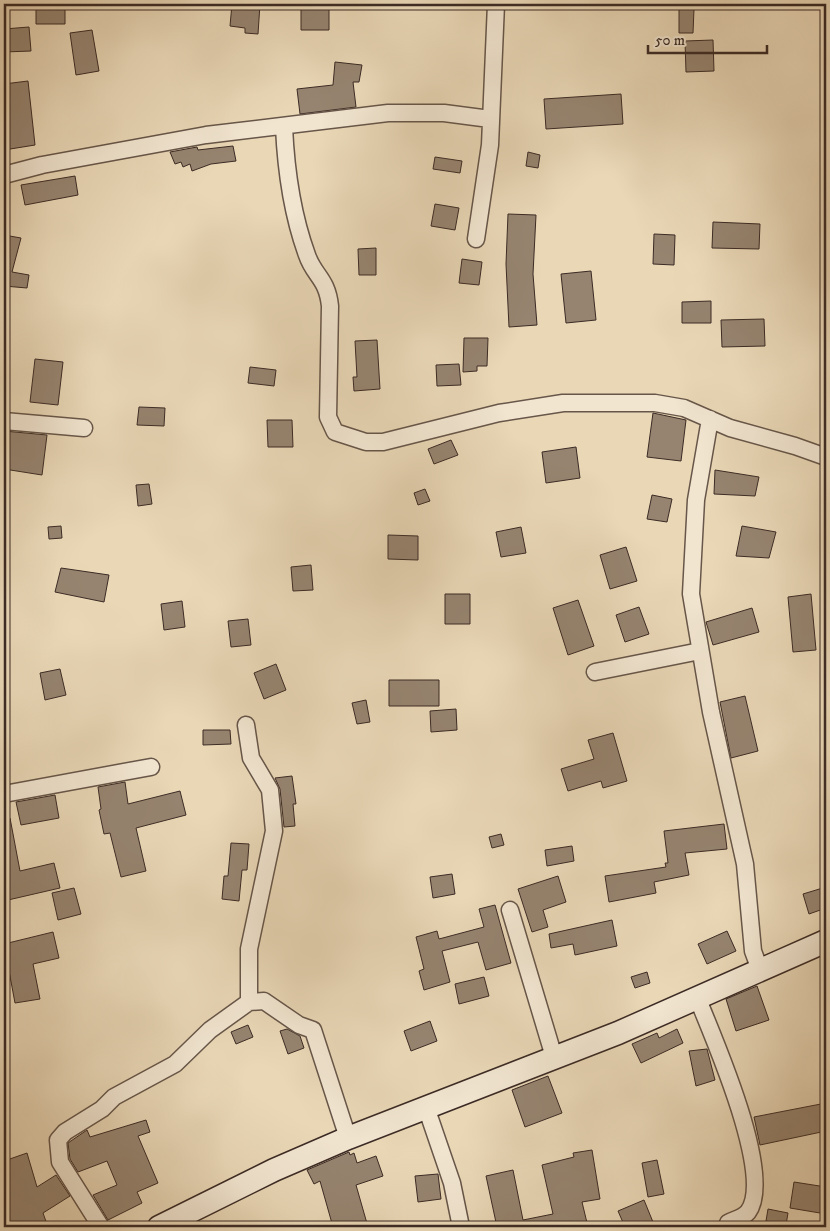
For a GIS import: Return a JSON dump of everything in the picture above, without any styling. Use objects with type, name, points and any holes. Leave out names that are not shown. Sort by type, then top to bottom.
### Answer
[{"type":"street","points":[[476,239],[487,163],[494,84],[496,4]]},
{"type":"street","points":[[4,175],[42,165],[206,135],[388,113],[415,112],[471,115],[490,119]]},
{"type":"street","points":[[284,127],[287,180],[302,242],[308,261],[328,290],[330,306],[328,417],[335,432],[366,442],[383,442],[499,413],[579,402],[669,404],[730,428],[795,446],[826,457]]},
{"type":"street","points":[[710,419],[696,500],[691,594],[711,712],[745,864],[753,951],[760,970]]},
{"type":"street","points":[[4,421],[84,428]]},
{"type":"street","points":[[595,672],[700,651]]},
{"type":"street","points":[[246,725],[251,758],[270,790],[274,831],[249,949],[249,1002]]},
{"type":"street","points":[[4,794],[150,767]]},
{"type":"street","points":[[510,910],[554,1058]]},
{"type":"street","points":[[159,1227],[274,1170],[348,1138],[618,1033],[826,941]]},
{"type":"street","points":[[697,997],[731,1082],[748,1139],[753,1172],[753,1198],[749,1211],[742,1217],[728,1223],[727,1227]]},
{"type":"street","points":[[101,1227],[60,1162],[58,1140],[65,1132],[102,1109],[114,1097],[175,1064],[210,1030],[249,1002],[264,1001],[298,1025],[313,1030],[348,1138]]},
{"type":"street","points":[[426,1107],[452,1183],[461,1227]]},
{"type":"building","points":[[36,4],[65,4],[65,24],[36,24]]},
{"type":"building","points":[[232,4],[260,4],[258,34],[245,33],[245,28],[230,26]]},
{"type":"building","points":[[301,4],[329,4],[329,30],[301,30]]},
{"type":"building","points":[[679,8],[694,9],[693,33],[679,33]]},
{"type":"building","points":[[29,27],[31,51],[4,52],[4,29]]},
{"type":"building","points":[[92,30],[99,71],[76,75],[70,33]]},
{"type":"building","points":[[713,40],[714,71],[686,72],[685,41]]},
{"type":"building","points":[[335,62],[362,65],[359,82],[353,82],[356,107],[300,114],[297,89],[333,85]]},
{"type":"building","points":[[28,81],[35,145],[4,150],[4,84]]},
{"type":"building","points":[[621,94],[623,124],[546,129],[544,99]]},
{"type":"building","points":[[233,146],[236,161],[211,164],[192,171],[190,164],[183,167],[181,162],[175,164],[170,152],[197,147],[198,150]]},
{"type":"building","points":[[528,152],[540,155],[538,168],[526,166]]},
{"type":"building","points":[[435,157],[462,161],[460,173],[433,169]]},
{"type":"building","points":[[75,176],[78,195],[25,205],[21,185]]},
{"type":"building","points":[[435,204],[459,208],[455,230],[431,226]]},
{"type":"building","points":[[508,214],[536,215],[533,274],[537,325],[509,327],[506,264]]},
{"type":"building","points":[[713,222],[760,224],[759,249],[712,248]]},
{"type":"building","points":[[654,234],[675,235],[674,265],[653,264]]},
{"type":"building","points":[[4,235],[21,238],[12,272],[29,275],[27,288],[4,286]]},
{"type":"building","points":[[376,248],[376,275],[359,275],[358,249]]},
{"type":"building","points":[[462,259],[482,262],[479,285],[459,283]]},
{"type":"building","points":[[591,271],[596,320],[566,323],[561,274]]},
{"type":"building","points":[[711,301],[711,323],[682,323],[682,302]]},
{"type":"building","points":[[764,319],[765,346],[722,347],[721,320]]},
{"type":"building","points":[[464,338],[488,338],[487,366],[477,366],[477,371],[463,372]]},
{"type":"building","points":[[377,340],[380,389],[354,391],[353,377],[357,377],[355,341]]},
{"type":"building","points":[[35,359],[63,362],[58,405],[30,402]]},
{"type":"building","points":[[459,364],[461,385],[437,386],[436,365]]},
{"type":"building","points":[[250,367],[276,370],[274,386],[248,383]]},
{"type":"building","points":[[139,407],[165,408],[164,426],[137,425]]},
{"type":"building","points":[[653,413],[686,420],[681,461],[647,457]]},
{"type":"building","points":[[267,420],[292,420],[293,447],[268,447]]},
{"type":"building","points":[[4,431],[47,435],[42,475],[4,469]]},
{"type":"building","points":[[451,440],[458,455],[434,464],[428,449]]},
{"type":"building","points":[[576,447],[580,478],[546,483],[542,452]]},
{"type":"building","points":[[715,470],[759,477],[755,496],[714,494]]},
{"type":"building","points":[[149,484],[152,504],[138,506],[136,485]]},
{"type":"building","points":[[425,489],[430,501],[418,505],[414,493]]},
{"type":"building","points":[[652,495],[672,499],[667,522],[647,519]]},
{"type":"building","points":[[61,526],[62,538],[49,539],[48,527]]},
{"type":"building","points":[[742,526],[776,532],[769,558],[736,556]]},
{"type":"building","points":[[521,527],[526,553],[501,557],[496,532]]},
{"type":"building","points":[[388,535],[418,536],[418,560],[388,559]]},
{"type":"building","points":[[626,547],[637,581],[610,589],[600,555]]},
{"type":"building","points":[[311,565],[313,590],[293,591],[291,567]]},
{"type":"building","points":[[61,568],[109,575],[104,602],[55,592]]},
{"type":"building","points":[[445,594],[470,594],[470,624],[445,624]]},
{"type":"building","points":[[811,594],[816,650],[793,652],[788,597]]},
{"type":"building","points":[[578,600],[594,646],[568,655],[553,608]]},
{"type":"building","points":[[182,601],[185,627],[164,630],[161,604]]},
{"type":"building","points":[[639,607],[649,634],[625,642],[616,615]]},
{"type":"building","points":[[752,608],[759,632],[713,645],[706,622]]},
{"type":"building","points":[[248,619],[251,645],[231,647],[228,621]]},
{"type":"building","points":[[276,664],[286,690],[264,699],[254,673]]},
{"type":"building","points":[[60,669],[66,695],[45,700],[40,673]]},
{"type":"building","points":[[389,680],[439,680],[439,706],[389,706]]},
{"type":"building","points":[[745,696],[758,751],[731,758],[720,702]]},
{"type":"building","points":[[366,700],[370,722],[357,724],[352,703]]},
{"type":"building","points":[[456,709],[457,730],[431,732],[430,711]]},
{"type":"building","points":[[203,730],[230,730],[231,744],[203,745]]},
{"type":"building","points":[[613,733],[627,781],[603,788],[601,781],[568,791],[561,769],[594,759],[588,740]]},
{"type":"building","points":[[292,776],[296,804],[293,804],[295,826],[284,827],[280,789],[275,778]]},
{"type":"building","points":[[125,782],[128,804],[180,791],[186,815],[136,828],[146,871],[121,877],[110,833],[104,834],[99,810],[101,809],[98,787]]},
{"type":"building","points":[[55,795],[59,818],[21,825],[16,802]]},
{"type":"building","points":[[10,818],[20,871],[54,863],[60,888],[8,900],[4,880],[4,819]]},
{"type":"building","points":[[724,824],[727,849],[685,853],[689,875],[654,882],[656,893],[609,902],[605,876],[666,867],[665,863],[668,863],[664,831]]},
{"type":"building","points":[[501,834],[504,845],[492,848],[489,837]]},
{"type":"building","points":[[231,843],[249,844],[247,870],[242,870],[239,901],[222,899],[224,876],[228,876]]},
{"type":"building","points":[[572,846],[574,861],[547,866],[545,850]]},
{"type":"building","points":[[452,874],[455,894],[433,898],[430,877]]},
{"type":"building","points":[[558,876],[566,902],[543,910],[548,927],[532,932],[518,889]]},
{"type":"building","points":[[826,887],[826,908],[809,914],[803,894]]},
{"type":"building","points":[[74,888],[81,914],[58,920],[52,893]]},
{"type":"building","points":[[495,905],[511,963],[486,970],[478,942],[442,951],[450,982],[424,990],[419,971],[424,969],[416,937],[437,931],[439,939],[484,927],[479,909]]},
{"type":"building","points":[[612,920],[617,946],[575,955],[573,944],[551,948],[549,934]]},
{"type":"building","points":[[727,931],[736,951],[707,964],[698,944]]},
{"type":"building","points":[[53,932],[59,958],[33,964],[40,999],[15,1003],[4,944]]},
{"type":"building","points":[[647,972],[650,983],[635,988],[631,977]]},
{"type":"building","points":[[484,977],[489,996],[459,1004],[455,984]]},
{"type":"building","points":[[757,986],[769,1020],[736,1031],[726,999]]},
{"type":"building","points":[[430,1021],[437,1041],[411,1051],[404,1031]]},
{"type":"building","points":[[248,1025],[253,1037],[236,1044],[231,1032]]},
{"type":"building","points":[[287,1029],[300,1036],[304,1048],[288,1054],[280,1031]]},
{"type":"building","points":[[677,1029],[683,1043],[641,1063],[632,1044],[657,1033],[659,1038]]},
{"type":"building","points":[[707,1049],[715,1080],[696,1086],[689,1051]]},
{"type":"building","points":[[548,1076],[562,1113],[525,1127],[512,1090]]},
{"type":"building","points":[[826,1103],[826,1131],[760,1145],[754,1117]]},
{"type":"building","points":[[146,1120],[150,1132],[138,1136],[158,1183],[137,1192],[142,1203],[108,1220],[93,1195],[117,1185],[107,1161],[78,1172],[70,1159],[68,1143],[87,1130],[90,1137]]},
{"type":"building","points":[[592,1150],[600,1199],[582,1202],[588,1227],[497,1227],[486,1176],[513,1170],[523,1220],[553,1214],[542,1165],[574,1157],[573,1153]]},
{"type":"building","points":[[349,1152],[350,1155],[354,1153],[357,1163],[376,1156],[383,1176],[356,1185],[368,1227],[333,1227],[320,1181],[314,1184],[307,1170]]},
{"type":"building","points":[[27,1153],[37,1187],[56,1175],[70,1196],[43,1213],[48,1227],[4,1227],[4,1161]]},
{"type":"building","points":[[657,1160],[664,1194],[648,1197],[642,1163]]},
{"type":"building","points":[[438,1174],[441,1199],[418,1202],[415,1176]]},
{"type":"building","points":[[794,1182],[826,1187],[826,1214],[790,1208]]},
{"type":"building","points":[[644,1200],[655,1227],[625,1227],[618,1211]]},
{"type":"building","points":[[768,1209],[788,1213],[786,1225],[766,1221]]}]
